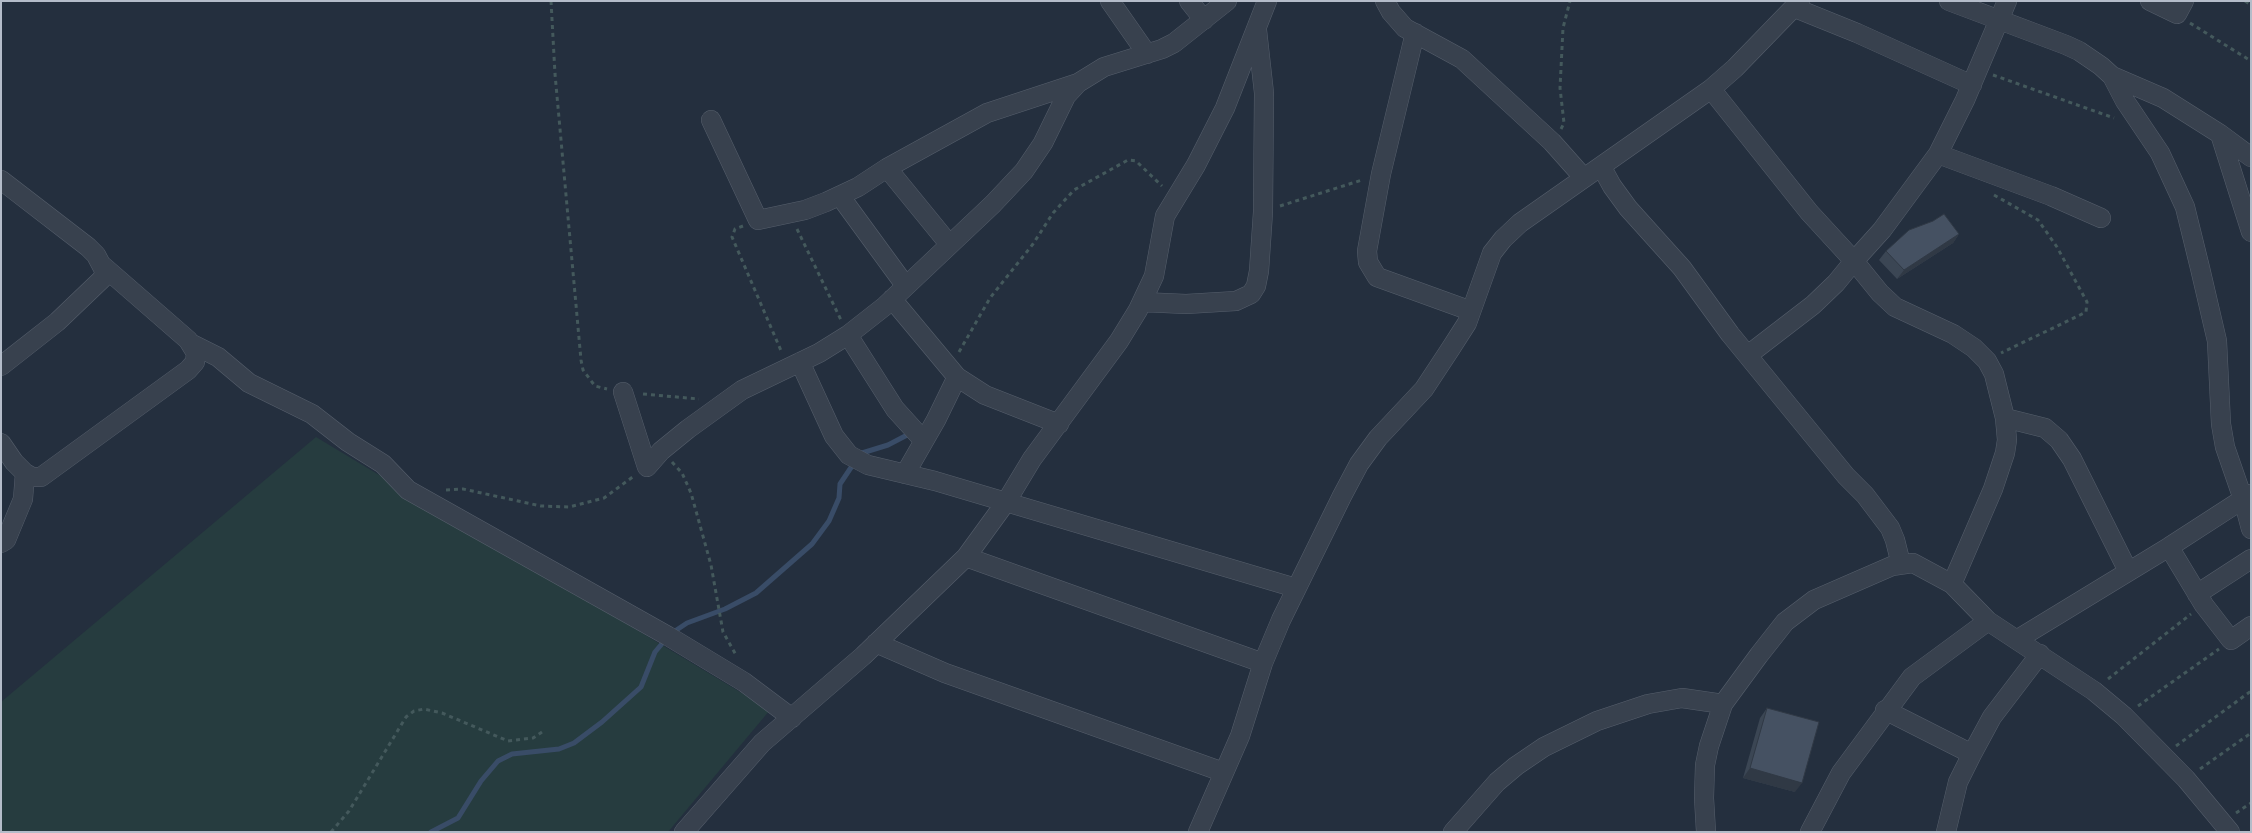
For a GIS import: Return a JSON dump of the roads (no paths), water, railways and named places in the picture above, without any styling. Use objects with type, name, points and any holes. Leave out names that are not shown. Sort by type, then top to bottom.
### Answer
[{"type":"street","points":[[1110,1],[1147,54]]},
{"type":"street","points":[[1189,1],[1204,20]]},
{"type":"street","points":[[711,120],[758,220],[789,213],[816,206],[858,187],[886,168],[987,113],[1078,83],[1104,67],[1147,54],[1174,43],[1227,1]]},
{"type":"street","points":[[690,830],[762,743],[876,643],[966,557],[1006,502],[1032,459],[1059,424],[1092,374],[1119,341],[1142,302],[1154,276],[1165,216],[1196,165],[1224,108],[1267,1]]},
{"type":"street","points":[[1385,1],[1398,22],[1462,60],[1552,142],[1584,178]]},
{"type":"street","points":[[1949,1],[2079,51],[2112,76],[2163,98],[2220,134],[2251,157]]},
{"type":"street","points":[[1748,355],[1813,305],[1836,283],[1882,230],[1938,154],[1975,77],[2007,1]]},
{"type":"street","points":[[2150,1],[2181,8]]},
{"type":"street","points":[[1198,832],[1240,736],[1263,663],[1296,588],[1359,464],[1378,438],[1424,388],[1451,348],[1466,323],[1492,252],[1502,239],[1520,223],[1710,89],[1735,68],[1797,5],[1857,33],[1975,77]]},
{"type":"street","points":[[1142,302],[1186,304],[1236,301],[1251,294],[1256,286],[1260,271],[1263,212],[1264,93],[1257,28]]},
{"type":"street","points":[[1414,33],[1381,174],[1367,250],[1371,270],[1377,277],[1390,283],[1471,311]]},
{"type":"street","points":[[2112,76],[2125,101],[2160,153],[2185,207],[2217,341],[2221,424],[2224,446],[2247,496],[2251,529]]},
{"type":"street","points":[[622,392],[646,467],[661,451],[742,390],[794,365],[848,335],[892,299],[1024,171],[1043,143],[1066,96],[1078,83]]},
{"type":"street","points":[[1710,89],[1814,217],[1880,293],[1895,307],[1953,334],[1974,348],[1987,361],[1994,374],[2005,418],[2007,440],[2002,466],[1952,584]]},
{"type":"street","points":[[2220,134],[2251,232]]},
{"type":"street","points":[[1938,154],[2051,196],[2101,218]]},
{"type":"street","points":[[1601,166],[1612,186],[1628,208],[1682,268],[1748,355],[1846,476],[1865,495],[1890,528],[1901,564]]},
{"type":"street","points":[[886,168],[949,244]]},
{"type":"street","points":[[1,180],[88,247],[103,266],[192,344],[218,357],[249,383],[312,414],[348,442],[383,464],[408,490],[668,636],[744,682],[792,718]]},
{"type":"street","points":[[840,196],[905,285]]},
{"type":"street","points":[[1,366],[57,322],[102,279],[105,272],[103,266]]},
{"type":"street","points":[[892,299],[955,374],[985,395],[1059,424]]},
{"type":"street","points":[[848,335],[895,409],[924,441]]},
{"type":"street","points":[[1,443],[14,462],[25,473],[32,477],[41,477],[188,370],[196,359],[192,344]]},
{"type":"street","points":[[794,365],[834,436],[849,455],[868,465],[1006,502],[1296,588]]},
{"type":"street","points":[[905,474],[924,441],[955,374]]},
{"type":"street","points":[[2005,418],[2045,428],[2059,440],[2072,459],[2128,571]]},
{"type":"street","points":[[1,543],[6,540],[23,499],[25,473]]},
{"type":"street","points":[[2018,640],[2169,547],[2247,496]]},
{"type":"street","points":[[2169,547],[2200,600],[2231,640],[2251,626]]},
{"type":"street","points":[[966,557],[1263,663]]},
{"type":"street","points":[[2200,600],[2251,560]]},
{"type":"street","points":[[1706,832],[1705,765],[1709,746],[1723,704],[1780,629],[1796,612],[1814,600],[1901,564],[1913,563],[1952,584],[1988,621],[2094,691],[2124,716],[2164,755],[2230,832]]},
{"type":"street","points":[[1810,832],[1841,773],[1885,710],[1912,676],[1988,621]]},
{"type":"street","points":[[876,643],[945,674],[1223,772]]},
{"type":"street","points":[[1946,832],[1958,782],[1972,754],[1992,717],[2040,654]]},
{"type":"street","points":[[1453,832],[1497,782],[1516,766],[1544,748],[1597,721],[1648,704],[1682,698],[1723,704]]},
{"type":"street","points":[[1885,710],[1972,754]]},
{"type":"waterway","points":[[860,457],[862,453],[888,445],[911,433]]},
{"type":"waterway","points":[[672,633],[687,623],[725,609],[756,593],[812,544],[829,521],[839,498],[840,484],[854,463]]},
{"type":"waterway","points":[[431,832],[458,818],[481,781],[498,761],[512,754],[559,749],[574,743],[602,722],[641,687],[655,652],[666,639]]}]
